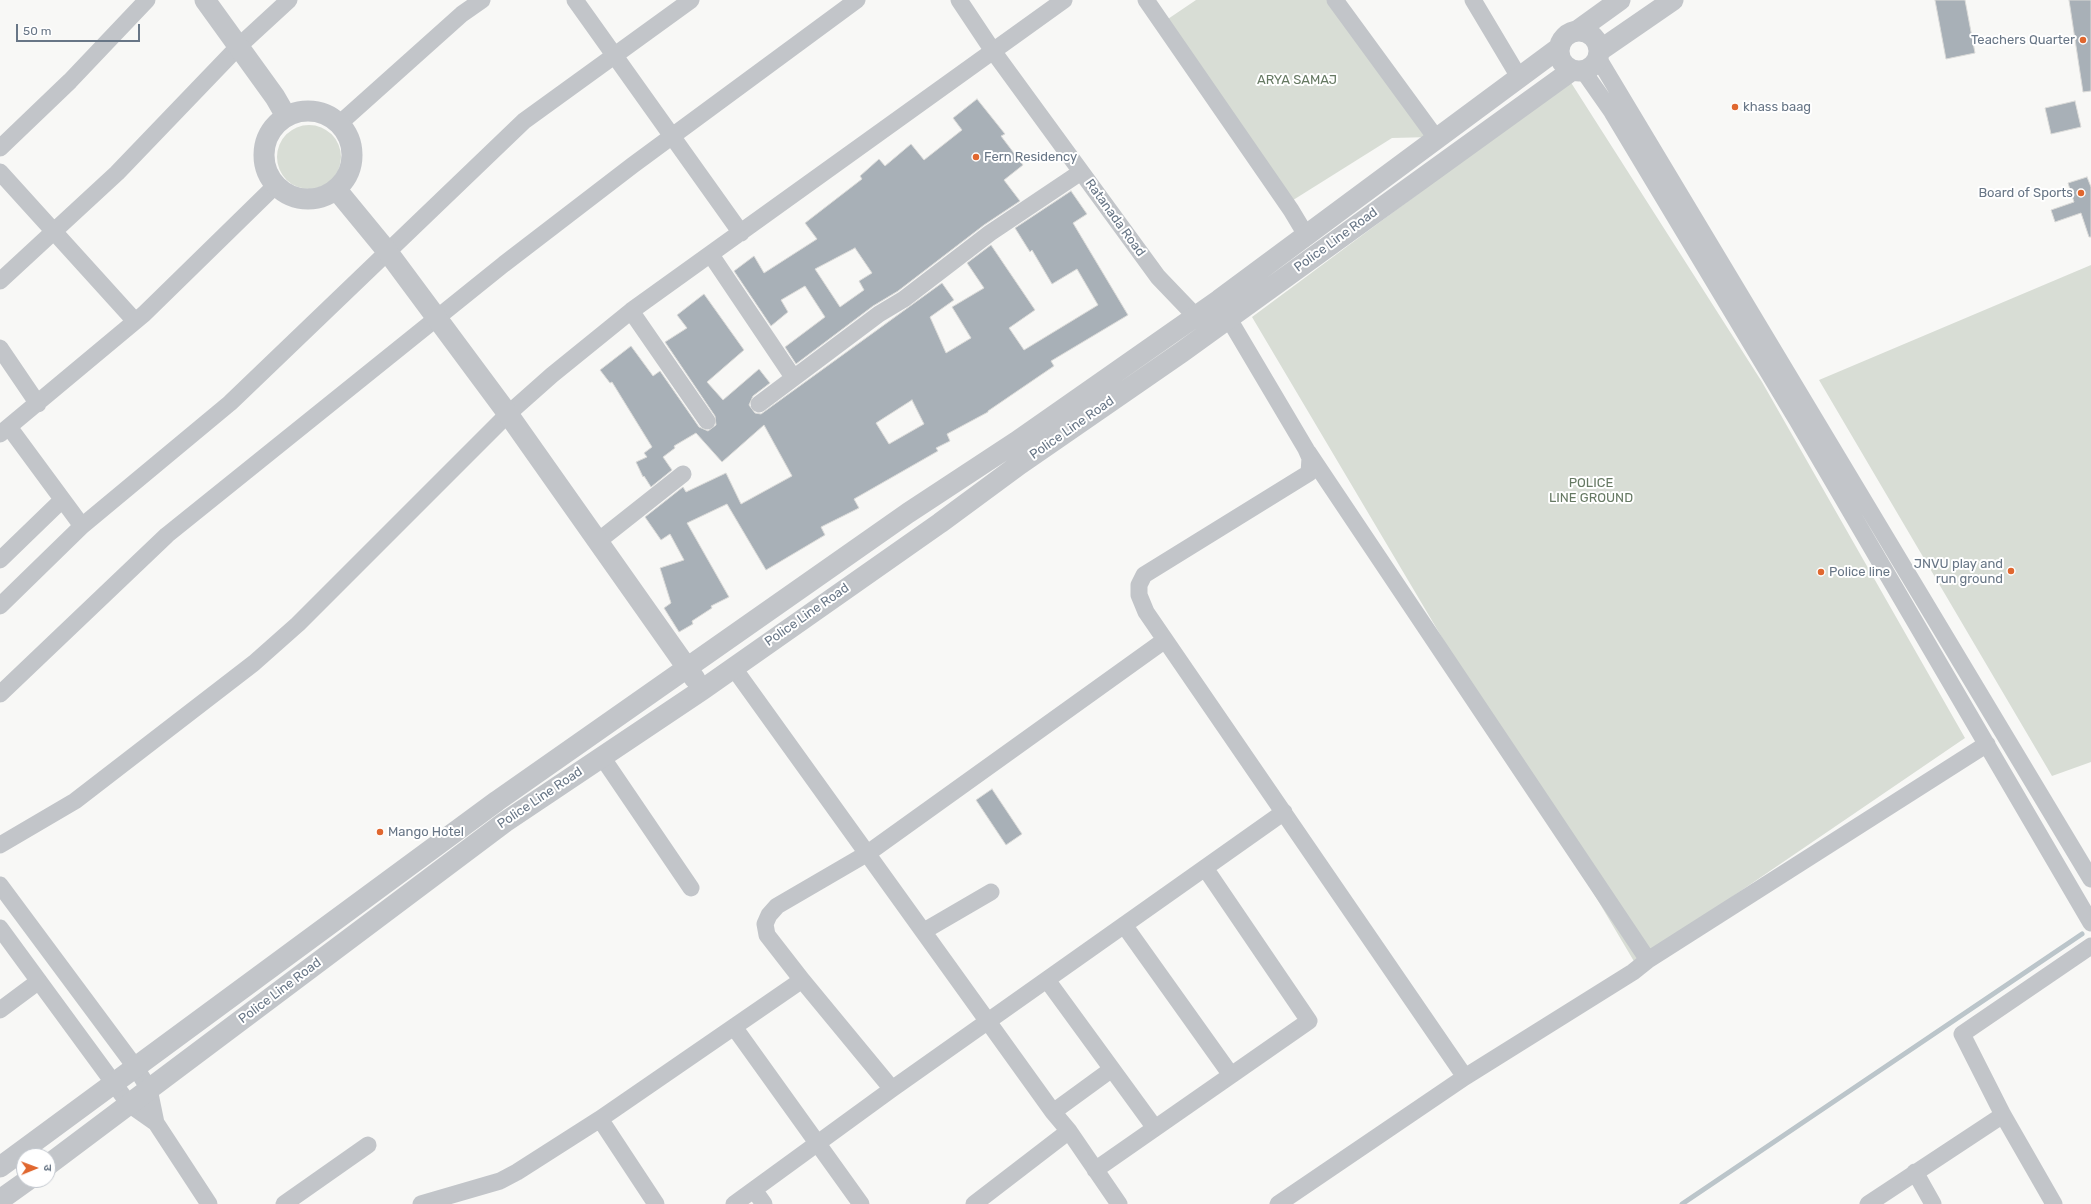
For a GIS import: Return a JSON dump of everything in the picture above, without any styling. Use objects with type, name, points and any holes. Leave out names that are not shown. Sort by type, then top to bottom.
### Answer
[{"type":"street","points":[[0,148],[70,81],[147,0]]},
{"type":"street","points":[[205,0],[275,97],[286,116]]},
{"type":"street","points":[[0,282],[117,173],[239,46],[289,0]]},
{"type":"street","points":[[339,124],[462,14],[482,0]]},
{"type":"street","points":[[575,0],[613,56],[673,136],[741,233]]},
{"type":"street","points":[[0,606],[82,526],[230,403],[524,121],[691,0]]},
{"type":"street","points":[[0,694],[168,535],[510,259],[857,0]]},
{"type":"street","name":"Ratanada Road","points":[[959,0],[993,51],[1158,277],[1210,332]]},
{"type":"street","points":[[0,845],[75,801],[254,663],[298,624],[508,414],[552,375],[631,311],[1064,0]]},
{"type":"street","points":[[1146,0],[1287,203],[1306,235]]},
{"type":"street","points":[[1335,0],[1436,138]]},
{"type":"street","points":[[1473,0],[1519,77]]},
{"type":"street","points":[[3,1165],[497,802],[908,513],[1016,442],[1216,302],[1559,48],[1565,36],[1577,31],[1620,0]]},
{"type":"street","name":"Police Line Road","points":[[56,1159],[505,822],[702,690],[1210,332],[1588,63],[1673,0]]},
{"type":"street","points":[[1577,31],[1590,34],[1598,44],[1588,63]]},
{"type":"street","points":[[1559,48],[1561,62],[1588,63]]},
{"type":"street","points":[[1588,63],[1612,112],[1793,413],[2091,923]]},
{"type":"street","points":[[1588,63],[2091,879]]},
{"type":"street","points":[[310,110],[328,114],[344,128],[351,142],[353,151],[350,172],[343,184],[325,197],[307,200],[291,196],[276,185],[269,177],[264,162],[266,139],[274,126],[286,116],[294,112],[310,110]]},
{"type":"street","points":[[0,172],[135,321]]},
{"type":"street","points":[[758,404],[879,314],[904,299],[990,233],[1081,172]]},
{"type":"street","points":[[82,526],[4,431],[135,321],[276,185]]},
{"type":"street","points":[[336,189],[387,251],[436,320],[508,414],[702,690]]},
{"type":"street","points":[[710,255],[793,377]]},
{"type":"street","points":[[1216,302],[1228,318],[1306,449],[1648,960]]},
{"type":"street","points":[[631,311],[707,421]]},
{"type":"street","points":[[0,348],[38,404]]},
{"type":"street","points":[[1306,449],[1310,458],[1309,473],[1144,575],[1138,585],[1139,595],[1146,612],[1465,1077]]},
{"type":"street","points":[[597,542],[683,474]]},
{"type":"street","points":[[0,560],[62,500]]},
{"type":"street","points":[[892,1089],[767,935],[765,924],[769,915],[778,906],[868,853],[1165,640]]},
{"type":"street","points":[[733,667],[1053,1112],[1069,1131],[1119,1204]]},
{"type":"street","points":[[1278,1204],[1465,1077],[1633,972],[1648,960],[1987,744]]},
{"type":"street","points":[[602,757],[691,888]]},
{"type":"street","points":[[734,1204],[892,1089],[1284,812]]},
{"type":"street","points":[[1095,1170],[1309,1021],[1205,868]]},
{"type":"street","points":[[0,885],[136,1068],[149,1089],[156,1123],[209,1204]]},
{"type":"street","points":[[924,931],[991,892]]},
{"type":"street","points":[[1124,925],[1231,1075]]},
{"type":"street","points":[[0,928],[129,1104],[156,1123]]},
{"type":"street","points":[[2054,1204],[2003,1115],[1962,1034],[2091,946]]},
{"type":"street","points":[[421,1204],[500,1181],[517,1172],[600,1119],[802,980]]},
{"type":"street","points":[[1047,980],[1155,1128]]},
{"type":"street","points":[[0,1010],[39,981]]},
{"type":"street","points":[[734,1027],[817,1143],[857,1203]]},
{"type":"street","points":[[1053,1112],[1112,1070]]},
{"type":"street","points":[[1868,1204],[2003,1115]]},
{"type":"street","points":[[600,1119],[656,1204]]},
{"type":"street","points":[[974,1204],[1069,1131]]},
{"type":"street","points":[[284,1204],[368,1145]]},
{"type":"street","points":[[1915,1172],[1933,1204]]},
{"type":"street","points":[[0,1200],[17,1188]]},
{"type":"street","points":[[754,1190],[764,1204]]},
{"type":"green space","name":"ARYA SAMAJ","points":[[1196,0],[1334,0],[1432,137],[1392,138],[1290,202],[1162,23]]},
{"type":"green space","name":"POLICE LINE GROUND","points":[[1570,81],[1762,382],[1965,738],[1635,963],[1252,317]]},
{"type":"green space","points":[[309,125],[327,131],[335,139],[341,157],[335,175],[327,183],[309,189],[291,183],[283,175],[277,157],[283,139],[291,131]]},
{"type":"green space","name":"JNVU play and run ground","points":[[2091,265],[2091,762],[2052,776],[1819,380]]},
{"type":"building","points":[[1935,0],[1965,0],[1975,53],[1946,59]]},
{"type":"building","name":"Teachers Quarter","points":[[2069,0],[2091,0],[2091,91],[2083,92]]},
{"type":"building","points":[[977,99],[1005,134],[1001,136],[1023,165],[1004,180],[1020,201],[984,225],[898,291],[873,306],[796,364],[785,347],[825,317],[805,286],[781,300],[788,312],[771,326],[734,271],[754,256],[764,273],[817,239],[805,223],[862,179],[860,176],[879,159],[885,166],[911,144],[924,160],[962,130],[953,118]],"holes":[[[855,248],[872,273],[859,281],[864,290],[840,307],[815,269]]]},
{"type":"building","points":[[2075,101],[2081,127],[2051,134],[2045,108]]},
{"type":"building","name":"Board of Sports","points":[[2087,177],[2091,187],[2091,237],[2089,237],[2081,213],[2055,222],[2051,210],[2074,202],[2068,183]]},
{"type":"building","points":[[1071,191],[1087,214],[1073,223],[1128,315],[1051,361],[1054,366],[988,412],[947,434],[950,441],[936,448],[938,451],[854,499],[859,508],[821,527],[825,535],[766,570],[727,504],[687,523],[729,597],[711,606],[712,608],[692,621],[693,624],[679,632],[664,608],[671,603],[660,568],[684,560],[670,534],[661,540],[645,517],[683,487],[686,492],[726,473],[741,504],[792,476],[764,425],[722,462],[696,433],[674,446],[675,448],[663,457],[672,470],[651,487],[644,476],[643,477],[636,462],[647,457],[644,453],[652,447],[612,382],[610,383],[600,370],[631,346],[653,376],[660,371],[699,427],[708,431],[716,425],[715,416],[665,342],[687,328],[677,315],[704,294],[744,350],[707,382],[723,400],[759,369],[770,383],[753,396],[749,405],[755,413],[761,414],[942,283],[954,300],[930,317],[946,353],[971,338],[952,307],[984,288],[967,263],[991,245],[1035,310],[1009,328],[1024,350],[1098,305],[1077,269],[1052,284],[1032,250],[1030,252],[1015,228]],"holes":[[[912,400],[924,424],[889,444],[876,423]]]},
{"type":"building","points":[[992,789],[1022,834],[1006,845],[976,800]]},
{"type":"waterway","points":[[1682,1204],[2082,934]]},
{"type":"place","name":"Teachers Quarter","points":[[2083,40]]},
{"type":"place","name":"khass baag","points":[[1735,107]]},
{"type":"place","name":"Fern Residency","points":[[976,157]]},
{"type":"place","name":"Board of Sports","points":[[2081,193]]},
{"type":"place","name":"JNVU play and run ground","points":[[2011,571]]},
{"type":"place","name":"Police line","points":[[1821,572]]},
{"type":"place","name":"Mango Hotel","points":[[380,832]]}]
